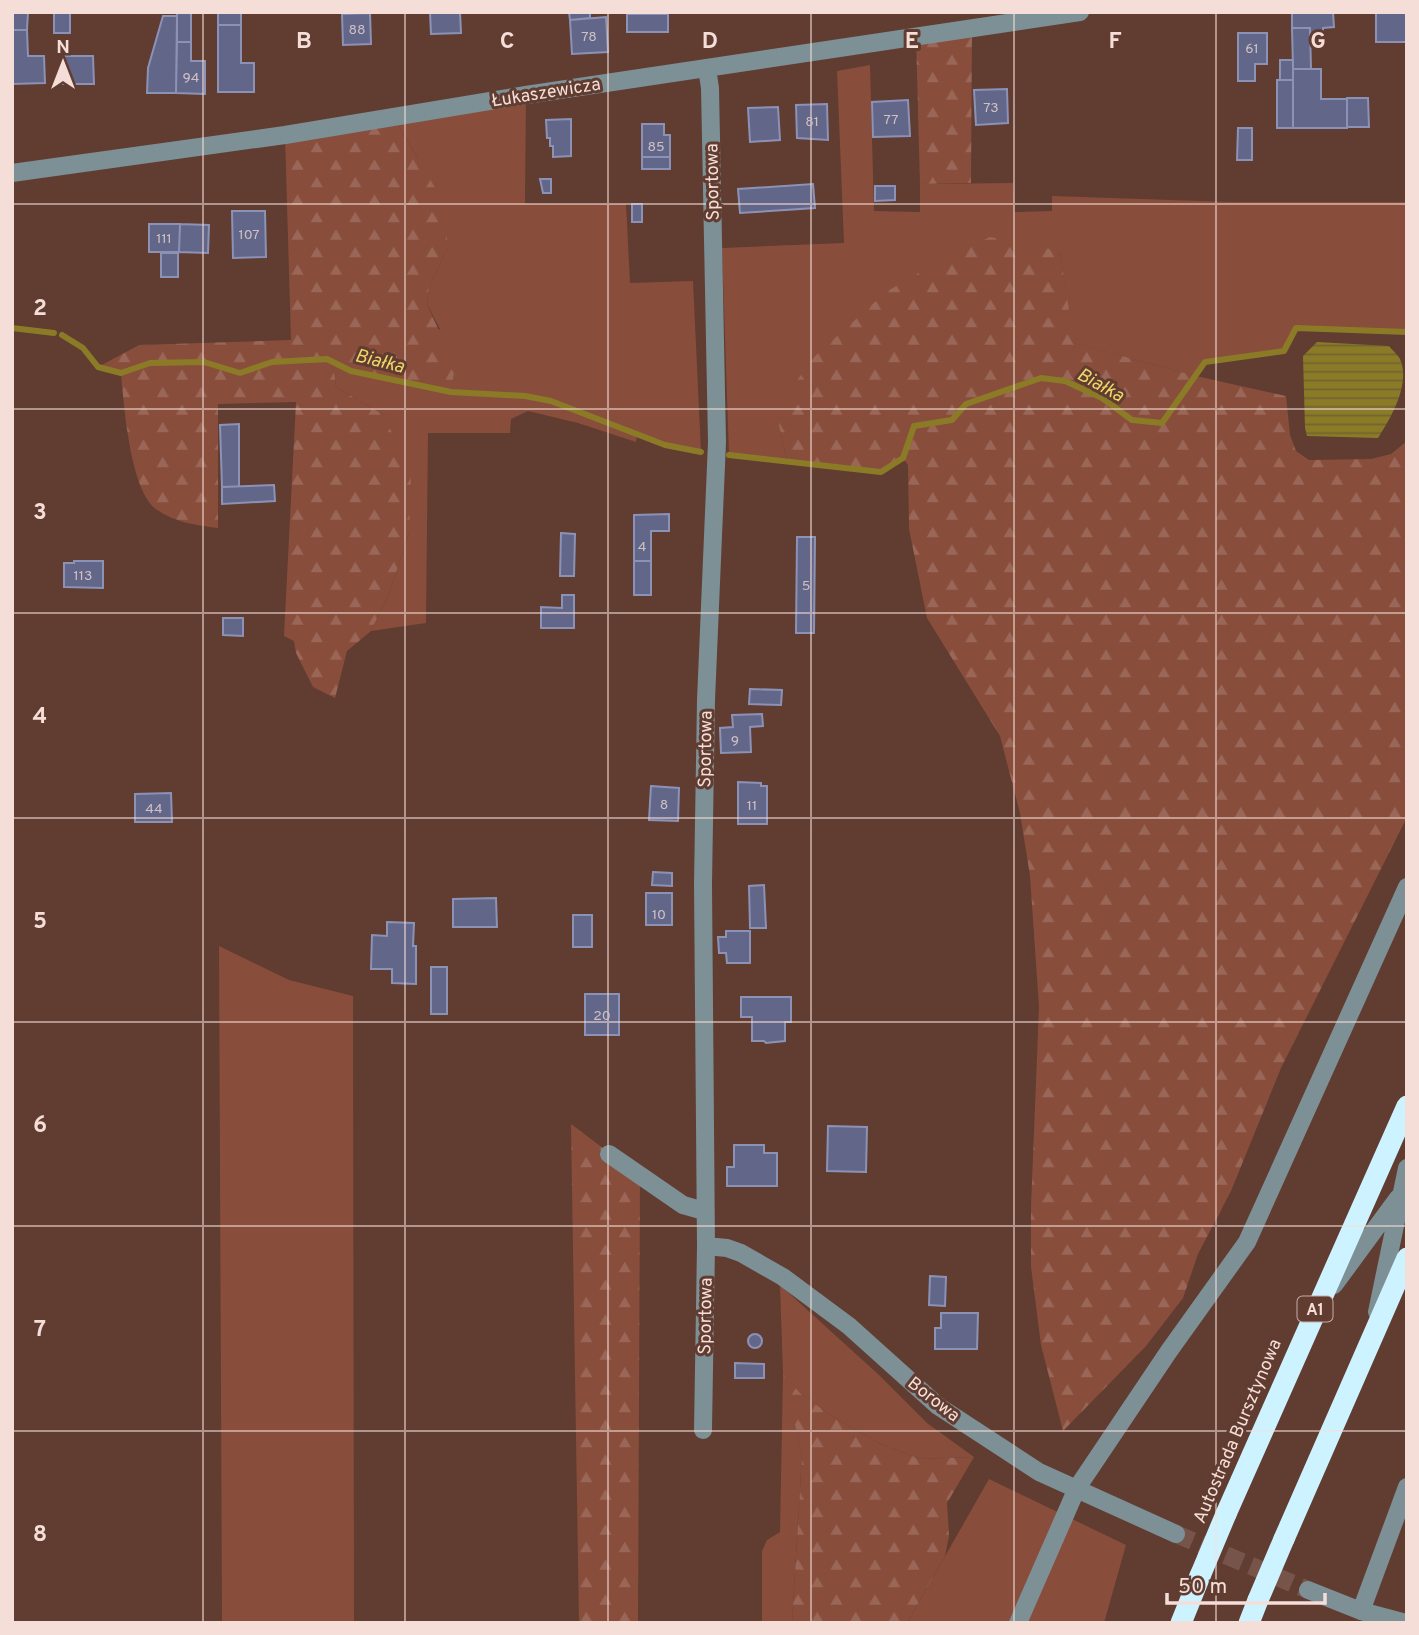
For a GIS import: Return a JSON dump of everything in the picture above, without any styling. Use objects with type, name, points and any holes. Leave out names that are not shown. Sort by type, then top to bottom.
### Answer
[{"type":"highway","name":"Autostrada Bursztynowa","points":[[1181,1623],[1226,1514],[1407,1106]]},
{"type":"highway","points":[[1249,1623],[1407,1258]]},
{"type":"street","name":"Łukaszewicza","points":[[12,173],[285,135],[526,95],[1080,12]]},
{"type":"street","name":"Sportowa","points":[[703,1430],[706,1246],[703,884],[705,753],[717,442],[711,116],[707,68]]},
{"type":"street","points":[[1018,1623],[1077,1488],[1169,1351],[1247,1242],[1407,887]]},
{"type":"street","points":[[609,1154],[683,1205],[705,1211]]},
{"type":"street","points":[[1372,1336],[1407,1168]]},
{"type":"street","points":[[1315,1311],[1404,1190]]},
{"type":"street","name":"Borowa","points":[[706,1246],[727,1248],[741,1253],[783,1277],[849,1326],[938,1406],[1039,1472],[1176,1534]]},
{"type":"street","points":[[1361,1611],[1407,1487]]},
{"type":"street","points":[[1308,1590],[1361,1611],[1406,1623]]},
{"type":"green space","points":[[972,28],[971,183],[920,184],[916,36]]},
{"type":"green space","points":[[870,65],[874,211],[920,212],[920,184],[1013,183],[1015,212],[1052,211],[1052,196],[1231,202],[1407,202],[1407,332],[1296,328],[1284,351],[1205,362],[1196,376],[1073,343],[1060,251],[779,426],[787,460],[729,455],[722,248],[844,243],[837,71]]},
{"type":"green space","points":[[526,95],[525,204],[626,204],[630,283],[693,281],[701,452],[665,445],[637,435],[636,442],[578,423],[528,411],[511,419],[510,433],[428,433],[426,623],[371,631],[390,591],[409,533],[384,415],[336,387],[334,371],[327,359],[351,371],[440,329],[427,304],[429,287],[448,247],[417,157],[393,117]]},
{"type":"green space","points":[[393,117],[443,201],[448,247],[429,287],[427,304],[455,366],[451,392],[351,371],[328,360],[334,371],[336,387],[384,415],[411,476],[409,533],[390,591],[371,631],[347,651],[335,698],[313,687],[296,653],[294,641],[284,636],[296,402],[218,404],[218,528],[194,524],[163,514],[147,499],[134,466],[121,374],[98,367],[139,345],[291,340],[285,135]]},
{"type":"green space","points":[[990,237],[1060,251],[1074,343],[1196,376],[1286,396],[1290,435],[1296,451],[1309,460],[1371,459],[1391,454],[1407,441],[1407,817],[1281,1068],[1231,1191],[1198,1254],[1183,1298],[1146,1346],[1063,1431],[1041,1345],[1031,1267],[1039,1007],[1030,876],[1020,813],[1000,736],[927,618],[909,529],[908,465],[903,458],[881,472],[787,460],[779,426],[783,400],[814,357],[886,292],[951,254]]},
{"type":"green space","points":[[219,946],[289,980],[353,996],[354,1623],[222,1623]]},
{"type":"green space","points":[[571,1124],[640,1176],[638,1623],[579,1623]]},
{"type":"green space","points":[[780,1285],[879,1375],[927,1423],[974,1457],[920,1459],[881,1444],[833,1417],[800,1393],[784,1375],[802,1455],[792,1623],[762,1623],[762,1551],[767,1540],[780,1532],[783,1373]]},
{"type":"green space","points":[[783,1373],[800,1393],[833,1417],[881,1444],[920,1459],[974,1457],[947,1503],[949,1536],[945,1556],[907,1623],[792,1623],[802,1455]]},
{"type":"green space","points":[[989,1479],[1126,1545],[1104,1623],[907,1623]]},
{"type":"shaded area","points":[[1317,342],[1389,346],[1399,357],[1403,368],[1401,389],[1394,411],[1378,438],[1307,436],[1303,356]]},
{"type":"building","points":[[12,12],[28,12],[27,30],[12,30]]},
{"type":"building","points":[[54,12],[70,12],[70,33],[54,33]]},
{"type":"building","points":[[177,12],[191,12],[191,42],[177,42]]},
{"type":"building","points":[[218,12],[241,12],[241,25],[218,25]]},
{"type":"building","points":[[430,12],[460,12],[461,33],[431,34]]},
{"type":"building","points":[[569,12],[590,12],[590,18],[570,20]]},
{"type":"building","points":[[1292,12],[1333,12],[1334,27],[1323,28],[1323,37],[1310,37],[1310,28],[1292,28]]},
{"type":"building","points":[[1376,12],[1407,12],[1407,42],[1376,42]]},
{"type":"building","points":[[370,13],[371,44],[343,45],[342,14]]},
{"type":"building","points":[[627,14],[668,14],[668,32],[627,32]]},
{"type":"building","points":[[163,16],[177,16],[176,93],[147,93],[148,68]]},
{"type":"building","points":[[606,17],[608,52],[572,54],[570,20]]},
{"type":"building","points":[[218,25],[241,25],[241,63],[254,63],[254,92],[218,92]]},
{"type":"building","points":[[1292,28],[1310,28],[1311,69],[1293,69]]},
{"type":"building","points":[[12,30],[27,30],[28,56],[44,56],[45,83],[12,84]]},
{"type":"building","points":[[1238,33],[1267,33],[1267,64],[1255,64],[1255,81],[1238,81]]},
{"type":"building","points":[[177,42],[191,42],[191,61],[205,61],[205,94],[176,93]]},
{"type":"building","points":[[63,56],[93,56],[94,84],[63,84]]},
{"type":"building","points":[[1280,60],[1293,60],[1293,80],[1280,80]]},
{"type":"building","points":[[1293,69],[1321,69],[1321,99],[1347,99],[1347,128],[1293,128]]},
{"type":"building","points":[[1277,80],[1293,80],[1293,128],[1277,128]]},
{"type":"building","points":[[1007,89],[1008,123],[976,125],[974,90]]},
{"type":"building","points":[[1347,98],[1368,98],[1369,127],[1347,127]]},
{"type":"building","points":[[908,100],[910,136],[873,137],[872,102]]},
{"type":"building","points":[[827,104],[828,140],[797,138],[796,105]]},
{"type":"building","points":[[778,107],[780,140],[750,142],[748,108]]},
{"type":"building","points":[[571,119],[571,156],[553,157],[553,146],[550,146],[550,138],[547,138],[546,120]]},
{"type":"building","points":[[642,124],[664,124],[664,135],[670,135],[670,157],[642,157]]},
{"type":"building","points":[[1238,128],[1252,128],[1252,160],[1237,160]]},
{"type":"building","points":[[642,157],[670,157],[670,169],[642,169]]},
{"type":"building","points":[[540,179],[551,179],[551,193],[543,193]]},
{"type":"building","points":[[813,184],[815,208],[740,213],[738,189]]},
{"type":"building","points":[[875,186],[895,186],[895,200],[875,201]]},
{"type":"building","points":[[632,204],[642,204],[642,222],[632,222]]},
{"type":"building","points":[[232,211],[265,211],[266,257],[233,258]]},
{"type":"building","points":[[149,224],[180,224],[179,252],[149,252]]},
{"type":"building","points":[[180,224],[209,225],[208,253],[179,252]]},
{"type":"building","points":[[161,253],[178,253],[178,277],[161,277]]},
{"type":"building","points":[[239,424],[239,487],[222,487],[220,425]]},
{"type":"building","points":[[274,485],[275,501],[222,504],[222,487]]},
{"type":"building","points":[[669,514],[669,531],[651,531],[651,561],[634,561],[634,515]]},
{"type":"building","points":[[561,533],[575,534],[574,576],[560,576]]},
{"type":"building","points":[[797,537],[815,537],[814,633],[796,633]]},
{"type":"building","points":[[103,561],[103,588],[64,587],[64,563]]},
{"type":"building","points":[[634,561],[651,561],[651,595],[634,595]]},
{"type":"building","points":[[562,595],[574,595],[574,628],[541,628],[541,607],[562,608]]},
{"type":"building","points":[[223,618],[243,618],[243,636],[223,635]]},
{"type":"building","points":[[750,689],[782,690],[781,705],[749,704]]},
{"type":"building","points":[[762,714],[763,726],[750,727],[751,752],[721,753],[720,728],[733,727],[732,715]]},
{"type":"building","points":[[738,782],[761,783],[761,786],[767,786],[767,824],[738,824]]},
{"type":"building","points":[[651,786],[679,788],[678,821],[649,820]]},
{"type":"building","points":[[171,793],[172,822],[135,822],[135,794]]},
{"type":"building","points":[[653,872],[672,873],[672,886],[652,885]]},
{"type":"building","points":[[764,885],[766,928],[750,928],[749,886]]},
{"type":"building","points":[[646,893],[672,893],[672,925],[646,925]]},
{"type":"building","points":[[496,898],[497,927],[453,927],[453,899]]},
{"type":"building","points":[[573,915],[592,915],[592,947],[573,947]]},
{"type":"building","points":[[387,922],[414,923],[416,984],[392,983],[392,969],[371,969],[372,935],[387,936]]},
{"type":"building","points":[[726,931],[750,931],[750,963],[727,963],[726,953],[719,953],[718,937],[726,937]]},
{"type":"building","points":[[431,967],[447,967],[447,1014],[431,1014]]},
{"type":"building","points":[[585,994],[619,994],[619,1035],[585,1035]]},
{"type":"building","points":[[741,997],[791,997],[791,1022],[785,1022],[785,1041],[752,1041],[752,1017],[741,1017]]},
{"type":"building","points":[[828,1126],[867,1127],[866,1172],[827,1171]]},
{"type":"building","points":[[734,1145],[764,1145],[764,1153],[777,1153],[777,1186],[727,1186],[727,1167],[734,1167]]},
{"type":"building","points":[[930,1276],[946,1277],[945,1306],[929,1305]]},
{"type":"building","points":[[941,1313],[978,1313],[977,1349],[935,1349],[935,1328],[941,1328]]},
{"type":"building","points":[[752,1334],[758,1334],[762,1341],[758,1348],[752,1348],[748,1344],[748,1338]]},
{"type":"building","points":[[735,1363],[764,1364],[764,1378],[735,1378]]},
{"type":"waterway","name":"Białka","points":[[12,328],[54,333]]},
{"type":"waterway","name":"Białka","points":[[729,455],[881,472],[903,458],[914,426],[952,420],[966,404],[1041,378],[1065,381],[1102,398],[1132,420],[1162,423],[1205,362],[1284,351],[1296,328],[1407,332]]},
{"type":"waterway","name":"Białka","points":[[62,335],[83,348],[98,367],[121,373],[150,363],[204,362],[240,373],[272,362],[327,359],[351,371],[451,392],[525,396],[551,401],[665,445],[701,452]]},
{"type":"tunnel","points":[[1176,1534],[1308,1590]]}]
